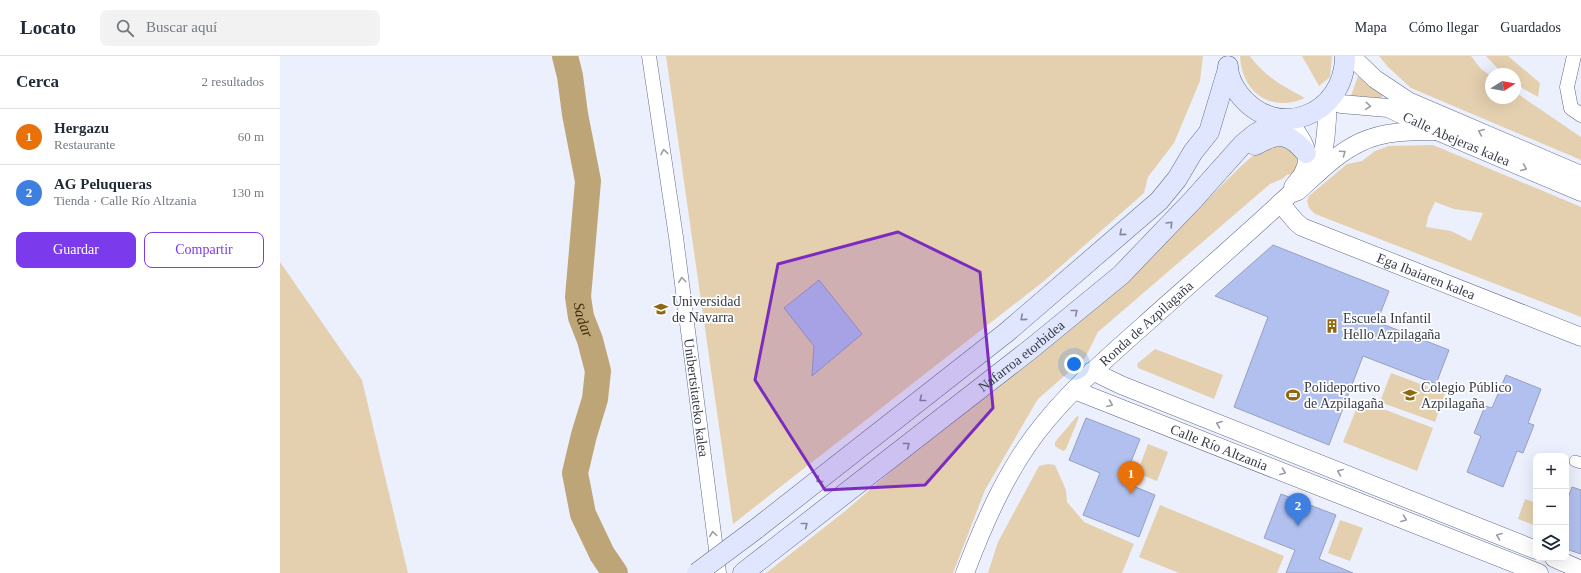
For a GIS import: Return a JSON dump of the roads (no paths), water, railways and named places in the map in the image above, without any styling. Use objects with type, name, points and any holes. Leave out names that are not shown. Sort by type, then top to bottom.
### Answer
[{"type":"main road","points":[[1224,60],[1234,88],[1246,103],[1262,114],[1284,119],[1302,117],[1315,112],[1328,102],[1343,80],[1346,56]]},
{"type":"main road","name":"Nafarroa etorbidea","points":[[697,573],[756,529],[1013,327],[1159,201],[1177,179],[1193,152],[1209,132],[1224,60]]},
{"type":"main road","name":"Nafarroa etorbidea","points":[[742,573],[1026,353],[1121,275],[1205,187],[1243,144],[1255,134],[1284,119]]},
{"type":"main road","points":[[1205,187],[1226,173],[1253,146],[1272,137],[1285,136],[1293,139],[1306,153]]},
{"type":"street","name":"Unibertsitateko kalea","points":[[649,56],[676,237],[719,573]]},
{"type":"street","name":"Calle Abejeras kalea","points":[[1352,56],[1375,79],[1408,102],[1581,175]]},
{"type":"street","points":[[1574,56],[1567,87],[1571,108],[1581,115]]},
{"type":"street","name":"Calle Abejeras kalea","points":[[1328,102],[1388,108],[1437,131],[1581,192]]},
{"type":"street","points":[[1319,172],[1325,150],[1328,127],[1328,102]]},
{"type":"street","points":[[1284,119],[1303,142],[1306,153]]},
{"type":"street","name":"Ronda de Azpilagaña","points":[[966,573],[980,534],[1004,484],[1036,434],[1092,371],[1285,199],[1298,191],[1344,152],[1362,141],[1386,134],[1408,131],[1437,131]]},
{"type":"street","name":"Ronda de Azpilagaña","points":[[1285,199],[1306,166],[1306,153]]},
{"type":"street","name":"Ega Ibaiaren kalea","points":[[1285,199],[1296,222],[1302,227],[1581,337]]},
{"type":"street","name":"Calle Río Altzania","points":[[1092,371],[1121,385],[1533,549]]},
{"type":"street","name":"Calle Río Altzania","points":[[1074,390],[1539,573]]},
{"type":"street","points":[[1371,484],[1365,495],[1373,507],[1388,502],[1389,491]]},
{"type":"street","points":[[1561,561],[1581,570]]},
{"type":"waterway","name":"Sadar","points":[[565,56],[570,76],[575,114],[588,181],[578,297],[581,317],[590,340],[598,371],[595,399],[584,435],[575,473],[583,514],[602,554],[615,573]]},
{"type":"place","name":"Universidad de Navarra","points":[[661,309]]},
{"type":"place","name":"Escuela Infantil Hello Azpilagaña","points":[[1332,326]]},
{"type":"place","name":"Polideportivo de Azpilagaña","points":[[1293,395]]},
{"type":"place","name":"Colegio Público Azpilagaña","points":[[1410,395]]},
{"type":"place","name":"Hergazu","points":[[1131,494]]},
{"type":"place","name":"AG Peluqueras","points":[[1298,526]]}]
